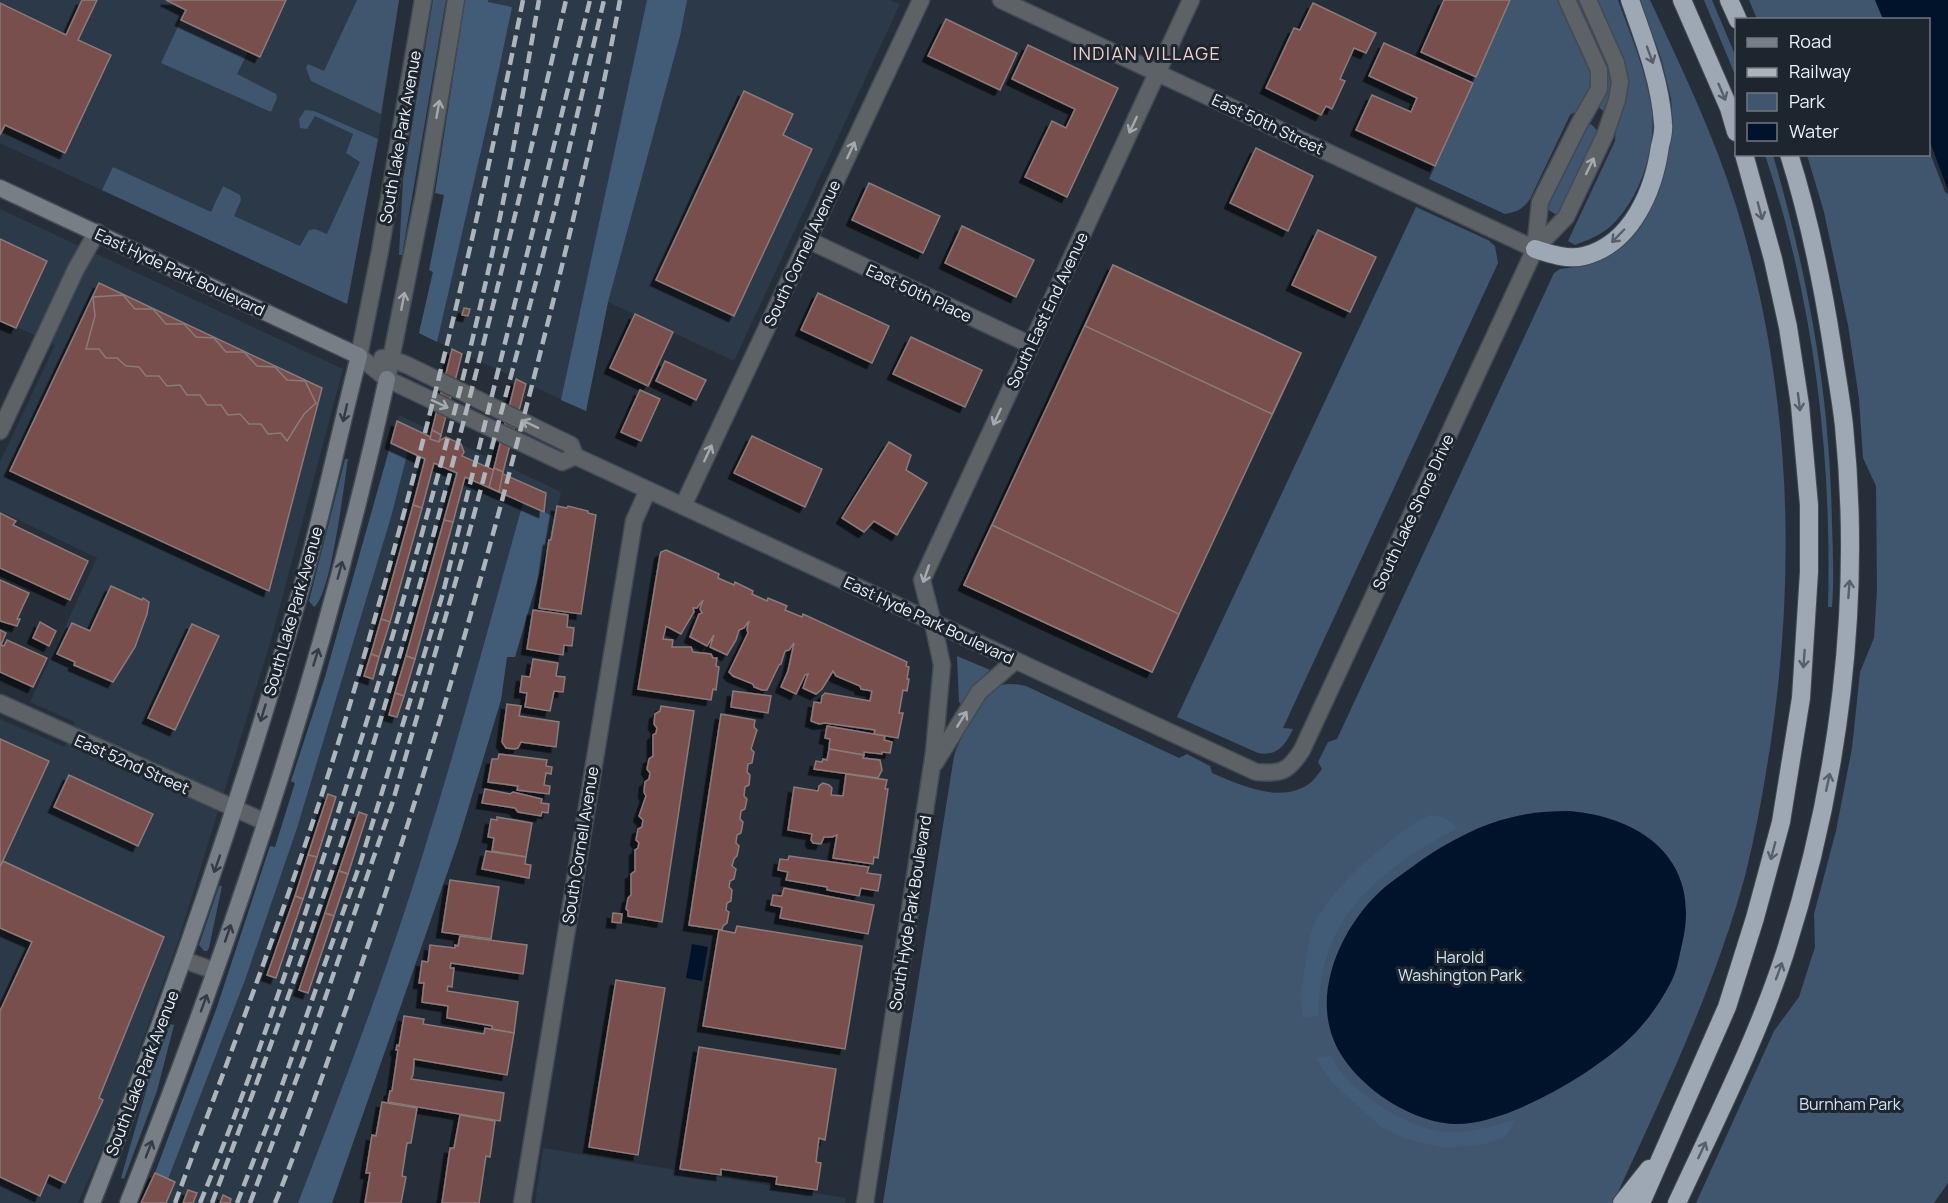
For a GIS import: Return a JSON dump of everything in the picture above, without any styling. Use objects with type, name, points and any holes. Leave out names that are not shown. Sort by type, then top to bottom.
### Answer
[{"type":"highway","points":[[1535,249],[1558,256],[1584,256],[1614,242],[1640,211],[1657,168],[1664,125],[1655,70],[1630,0]]},
{"type":"highway","points":[[1682,0],[1735,126]]},
{"type":"highway","points":[[1729,0],[1737,18]]},
{"type":"highway","points":[[1641,1203],[1727,1007],[1755,918],[1781,822],[1801,698],[1809,572],[1809,505],[1800,405],[1788,327],[1773,258],[1745,156]]},
{"type":"highway","points":[[1677,1203],[1760,1022],[1785,954],[1818,833],[1842,691],[1850,576],[1844,426],[1824,293],[1804,200],[1790,156]]},
{"type":"highway","points":[[1622,1203],[1664,1152]]},
{"type":"main road","name":"East Hyde Park Boulevard","points":[[0,188],[359,356]]},
{"type":"main road","name":"South Lake Park Avenue","points":[[92,1203],[184,960],[236,809],[301,589],[359,356]]},
{"type":"main road","name":"South Lake Park Avenue","points":[[128,1203],[215,971],[298,718],[346,550],[387,379]]},
{"type":"street","name":"South Lake Park Avenue","points":[[359,356],[380,251],[423,0]]},
{"type":"street","name":"South Lake Park Avenue","points":[[387,379],[424,194],[456,0]]},
{"type":"street","name":"South Cornell Avenue","points":[[683,506],[921,0]]},
{"type":"street","name":"East 50th Street","points":[[1001,0],[1535,249]]},
{"type":"street","name":"South East End Avenue","points":[[933,623],[922,580],[1191,0]]},
{"type":"street","points":[[1535,249],[1540,202],[1599,89],[1599,70],[1567,0]]},
{"type":"street","points":[[1535,249],[1566,217],[1605,135],[1617,100],[1620,82],[1616,63],[1588,0]]},
{"type":"street","points":[[1585,116],[1598,117],[1606,128]]},
{"type":"street","points":[[0,431],[76,269],[97,232]]},
{"type":"street","name":"East 50th Place","points":[[808,240],[1030,345]]},
{"type":"street","name":"South Lake Shore Drive","points":[[1285,770],[1292,766],[1306,742],[1535,249]]},
{"type":"street","name":"East Hyde Park Boulevard","points":[[359,356],[391,358],[571,445],[574,456]]},
{"type":"street","name":"East Hyde Park Boulevard","points":[[359,356],[387,379],[562,462],[574,456]]},
{"type":"street","name":"East Hyde Park Boulevard","points":[[574,456],[1256,772],[1271,773],[1285,770]]},
{"type":"street","name":"South Cornell Avenue","points":[[522,1203],[634,521],[648,490]]},
{"type":"street","name":"South Hyde Park Boulevard","points":[[865,1203],[932,769],[942,665],[933,623]]},
{"type":"street","points":[[932,769],[979,692],[1015,661]]},
{"type":"street","name":"East 52nd Street","points":[[0,704],[265,822]]},
{"type":"street","points":[[184,960],[215,971]]},
{"type":"shaded area","points":[[0,0],[399,0],[378,139],[347,304],[0,143]]},
{"type":"shaded area","points":[[465,0],[488,0],[488,2],[512,7],[437,342],[419,333],[433,272],[429,270],[444,195],[435,193]]},
{"type":"shaded area","points":[[488,0],[890,0],[900,4],[734,361],[608,302],[586,411],[419,333],[474,83]]},
{"type":"shaded area","points":[[647,0],[687,0],[680,36],[608,302],[586,411],[561,400]]},
{"type":"shaded area","points":[[0,209],[343,369],[271,640],[178,941],[109,1135],[78,1203],[0,1203],[0,719],[65,747],[75,722],[30,702],[97,558],[0,511],[0,462],[55,345],[0,319]]},
{"type":"shaded area","points":[[399,415],[561,492],[551,540],[515,657],[507,657],[501,700],[458,842],[332,1203],[141,1203],[155,1173],[217,1007],[270,846],[275,847],[295,783],[291,781],[325,677]]},
{"type":"shaded area","points":[[391,443],[408,451],[391,517],[297,828],[245,980],[168,1179],[155,1173],[217,1007],[270,846],[275,847],[295,783],[291,781],[325,677]]},
{"type":"shaded area","points":[[523,503],[555,517],[551,540],[515,657],[507,657],[501,700],[458,842],[332,1203],[298,1203],[363,1031],[408,901],[449,768]]},
{"type":"shaded area","points":[[1429,815],[1443,817],[1458,828],[1403,861],[1370,888],[1355,904],[1343,921],[1326,958],[1318,1016],[1303,1017],[1301,997],[1303,980],[1312,930],[1320,915],[1331,898],[1362,865],[1397,836]]},
{"type":"shaded area","points":[[1331,1056],[1347,1079],[1370,1099],[1398,1117],[1414,1124],[1444,1132],[1459,1132],[1514,1120],[1511,1129],[1503,1138],[1484,1144],[1446,1148],[1406,1139],[1381,1127],[1331,1081],[1315,1057]]},
{"type":"shaded area","points":[[543,1148],[846,1198],[845,1203],[535,1203]]},
{"type":"green space","points":[[357,0],[399,0],[381,114],[311,81],[306,68],[308,64],[324,71]]},
{"type":"green space","points":[[433,0],[446,0],[402,255],[399,255],[403,179]]},
{"type":"green space","points":[[1510,0],[1562,0],[1593,78],[1588,97],[1576,112],[1570,115],[1530,199],[1519,210],[1505,214],[1429,179]]},
{"type":"green space","points":[[1573,0],[1582,0],[1611,68],[1613,88],[1605,112],[1598,107],[1604,95]]},
{"type":"green space","points":[[1594,0],[1618,0],[1646,83],[1653,126],[1644,173],[1630,202],[1611,226],[1575,245],[1568,241],[1615,141],[1616,120],[1625,89]]},
{"type":"green space","name":"Harold Washington Park","points":[[1640,0],[1650,0],[1686,77],[1737,209],[1768,338],[1778,403],[1786,536],[1780,668],[1772,734],[1745,876],[1703,1001],[1613,1203],[883,1203],[954,756],[977,709],[989,692],[998,686],[1010,684],[1026,686],[1179,758],[1187,754],[1210,766],[1212,773],[1248,787],[1285,792],[1297,790],[1313,781],[1322,769],[1318,762],[1328,742],[1337,739],[1554,273],[1560,269],[1582,266],[1608,254],[1655,199],[1665,171],[1673,128],[1671,99],[1661,58]]},
{"type":"green space","points":[[1704,0],[1712,0],[1735,55],[1735,75]]},
{"type":"green space","points":[[1749,0],[1875,0],[1883,18],[1757,18]]},
{"type":"green space","points":[[181,20],[248,52],[237,74],[276,94],[277,98],[271,112],[161,63]]},
{"type":"green space","points":[[305,110],[314,111],[378,139],[347,304],[102,190],[113,167],[211,212],[223,186],[240,195],[241,200],[234,216],[300,246],[309,230],[315,229],[327,234],[360,162],[346,153],[353,134],[315,116],[307,129],[300,128],[299,119]]},
{"type":"green space","points":[[1591,124],[1597,130],[1597,135],[1559,214],[1555,214],[1547,209],[1547,203],[1588,125]]},
{"type":"green space","name":"Burnham Park","points":[[1930,143],[1948,191],[1948,1183],[1934,1203],[1696,1203],[1774,1031],[1799,997],[1815,947],[1814,914],[1836,831],[1852,748],[1860,672],[1874,638],[1877,589],[1876,486],[1863,458],[1859,399],[1848,325],[1824,212],[1807,156],[1930,156]]},
{"type":"green space","points":[[1765,156],[1773,156],[1786,201],[1807,292],[1822,383],[1830,477],[1832,607],[1828,607],[1827,492],[1816,378],[1808,322],[1782,210]]},
{"type":"green space","points":[[1416,207],[1488,240],[1495,246],[1498,263],[1283,728],[1293,729],[1287,740],[1276,751],[1258,753],[1177,717]]},
{"type":"green space","points":[[345,459],[348,459],[331,562],[320,599],[314,607],[309,601]]},
{"type":"green space","points":[[957,656],[990,670],[970,692],[962,705],[959,702]]},
{"type":"green space","points":[[219,886],[222,886],[209,948],[204,951],[199,945]]},
{"type":"green space","points":[[170,1024],[174,1025],[157,1091],[124,1179],[121,1178],[148,1084]]},
{"type":"water","points":[[1875,0],[1948,0],[1948,191],[1930,143],[1930,18],[1883,18]]},
{"type":"water","points":[[1570,811],[1597,815],[1622,823],[1644,835],[1662,849],[1675,868],[1683,890],[1686,915],[1676,969],[1662,998],[1636,1032],[1614,1052],[1548,1095],[1498,1116],[1475,1122],[1445,1123],[1406,1111],[1381,1096],[1370,1088],[1344,1060],[1329,1025],[1327,994],[1330,977],[1342,943],[1351,927],[1361,912],[1385,887],[1423,859],[1455,840],[1489,824],[1513,817],[1541,812]]},
{"type":"water","points":[[692,944],[708,947],[702,981],[686,978]]},
{"type":"pier","points":[[1930,143],[1948,194],[1945,192],[1930,153]]},
{"type":"building","points":[[82,0],[97,0],[78,40],[111,55],[65,153],[5,125],[0,135],[0,3],[66,35]]},
{"type":"building","points":[[166,0],[286,0],[260,57],[181,20],[186,10]]},
{"type":"building","points":[[1444,0],[1510,0],[1476,77],[1421,52]]},
{"type":"building","points":[[1313,3],[1376,33],[1366,53],[1354,48],[1340,79],[1345,81],[1332,109],[1326,106],[1321,115],[1266,88],[1294,28],[1300,30]]},
{"type":"building","points":[[946,19],[1017,53],[1000,90],[928,56]]},
{"type":"building","points":[[1384,43],[1473,83],[1435,166],[1356,130],[1372,95],[1411,112],[1417,98],[1369,76]]},
{"type":"building","points":[[1028,45],[1118,88],[1067,197],[1025,177],[1052,121],[1066,128],[1075,109],[1012,79]]},
{"type":"building","points":[[744,91],[793,114],[783,135],[812,149],[734,316],[656,280]]},
{"type":"building","points":[[1256,148],[1313,176],[1288,231],[1230,203]]},
{"type":"building","points":[[869,183],[940,216],[923,253],[852,220]]},
{"type":"building","points":[[962,226],[1034,260],[1016,297],[945,263]]},
{"type":"building","points":[[1318,230],[1376,257],[1350,312],[1292,285]]},
{"type":"building","points":[[0,239],[47,261],[16,328],[0,321]]},
{"type":"building","points":[[1113,265],[1301,353],[1152,672],[964,585]]},
{"type":"building","points":[[1113,265],[1301,353],[1272,414],[1085,326]]},
{"type":"building","points":[[99,283],[322,388],[269,591],[10,471]]},
{"type":"building","points":[[818,293],[889,326],[872,363],[801,330]]},
{"type":"building","points":[[123,295],[135,309],[153,309],[166,324],[184,324],[196,337],[214,338],[226,352],[244,352],[257,366],[275,367],[287,380],[305,381],[316,403],[304,414],[287,441],[281,433],[268,434],[261,424],[249,424],[240,414],[228,415],[221,405],[207,405],[200,395],[187,395],[180,385],[167,386],[159,376],[146,376],[139,367],[126,366],[117,358],[106,358],[99,349],[86,349],[95,316],[93,297]]},
{"type":"building","points":[[464,308],[470,309],[468,316],[462,315]]},
{"type":"building","points":[[635,314],[673,332],[648,386],[610,368]]},
{"type":"building","points":[[911,337],[982,370],[965,407],[893,374]]},
{"type":"building","points":[[452,349],[462,354],[441,435],[432,430]]},
{"type":"building","points":[[665,361],[706,380],[696,400],[656,381]]},
{"type":"building","points":[[516,379],[526,384],[503,472],[494,468]]},
{"type":"building","points":[[640,390],[660,399],[641,441],[621,432]]},
{"type":"building","points":[[397,421],[439,441],[446,437],[461,444],[464,452],[462,456],[546,493],[544,512],[465,477],[453,522],[444,520],[457,473],[434,463],[422,508],[413,505],[425,459],[391,443]]},
{"type":"building","points":[[432,430],[441,435],[439,442],[430,439]]},
{"type":"building","points":[[752,436],[822,469],[805,507],[734,473]]},
{"type":"building","points":[[889,442],[911,455],[906,470],[927,483],[897,535],[874,521],[864,532],[842,518]]},
{"type":"building","points":[[494,468],[503,472],[499,492],[489,487]]},
{"type":"building","points":[[413,505],[422,508],[390,622],[381,619]]},
{"type":"building","points":[[557,506],[567,508],[568,506],[596,515],[581,614],[539,608],[549,540],[551,540]]},
{"type":"building","points":[[0,513],[16,521],[13,525],[88,561],[70,600],[0,568]]},
{"type":"building","points":[[444,520],[453,522],[415,659],[406,656]]},
{"type":"building","points":[[992,525],[1179,614],[1152,672],[964,585]]},
{"type":"building","points":[[666,550],[719,574],[718,578],[734,585],[735,582],[753,591],[752,594],[767,601],[768,598],[787,606],[785,610],[802,617],[803,614],[907,662],[906,666],[909,667],[907,679],[909,679],[907,691],[903,690],[899,713],[903,713],[898,738],[874,734],[875,730],[819,724],[811,721],[814,702],[821,703],[825,693],[870,701],[872,691],[861,689],[860,686],[836,676],[833,671],[822,689],[816,694],[803,688],[808,674],[805,675],[796,694],[781,687],[788,671],[794,643],[789,650],[785,651],[781,664],[767,690],[754,687],[753,684],[733,676],[729,672],[748,633],[749,621],[744,628],[739,630],[727,655],[710,647],[714,635],[707,646],[690,637],[699,614],[702,613],[700,609],[703,600],[697,608],[693,608],[694,612],[681,634],[666,626],[663,639],[673,640],[672,647],[691,647],[693,652],[711,654],[713,658],[717,658],[716,666],[719,667],[716,690],[713,689],[711,700],[638,689],[660,555]]},
{"type":"building","points":[[0,580],[29,593],[17,619],[20,619],[17,626],[0,621]]},
{"type":"building","points":[[111,586],[149,602],[135,647],[113,682],[74,665],[75,662],[57,654],[72,623],[90,631]]},
{"type":"building","points":[[533,610],[568,615],[567,627],[574,628],[572,646],[564,645],[563,655],[527,649]]},
{"type":"building","points":[[381,619],[390,622],[379,657],[371,654]]},
{"type":"building","points":[[40,622],[56,631],[49,646],[33,638]]},
{"type":"building","points":[[192,624],[219,636],[175,730],[148,718]]},
{"type":"building","points":[[0,630],[6,633],[1,645],[4,646],[7,640],[47,658],[33,687],[0,672]]},
{"type":"building","points":[[371,654],[379,657],[373,679],[364,676]]},
{"type":"building","points":[[406,656],[415,659],[404,696],[395,693]]},
{"type":"building","points":[[533,659],[558,663],[556,676],[565,677],[563,692],[554,691],[550,711],[525,707],[527,693],[520,692],[522,676],[530,677]]},
{"type":"building","points":[[733,691],[771,696],[768,713],[731,707]]},
{"type":"building","points":[[395,693],[404,696],[397,717],[389,715]]},
{"type":"building","points":[[507,704],[521,706],[519,716],[559,722],[556,747],[521,742],[518,748],[506,748],[502,742]]},
{"type":"building","points":[[661,706],[694,711],[662,922],[628,916],[626,909],[628,898],[631,895],[631,874],[635,871],[635,850],[639,843],[636,840],[638,829],[642,827],[643,820],[639,816],[646,796],[645,782],[649,779],[650,773],[647,769],[649,759],[653,756],[653,735],[657,728],[654,724],[655,714],[660,711]]},
{"type":"building","points":[[721,714],[755,720],[754,727],[757,730],[751,749],[754,752],[752,763],[748,764],[749,785],[745,787],[744,796],[747,799],[745,809],[741,811],[740,819],[743,822],[736,843],[739,846],[732,866],[736,869],[729,887],[732,890],[731,901],[727,903],[726,910],[729,912],[727,923],[722,930],[689,925]]},
{"type":"building","points":[[827,726],[885,736],[884,740],[892,742],[890,753],[864,752],[864,755],[829,749],[830,739],[825,738]]},
{"type":"building","points":[[0,739],[49,761],[0,867]]},
{"type":"building","points":[[829,749],[880,760],[882,770],[878,778],[814,769],[816,761],[827,760]]},
{"type":"building","points":[[499,754],[547,760],[546,766],[552,767],[551,774],[546,773],[544,785],[550,786],[549,794],[517,790],[518,786],[488,782],[492,759],[498,759]]},
{"type":"building","points":[[846,774],[887,780],[885,789],[888,789],[878,858],[874,857],[873,864],[833,858],[837,835],[824,837],[821,844],[813,843],[812,834],[788,830],[794,787],[818,791],[819,786],[823,783],[832,788],[831,795],[843,796]]},
{"type":"building","points":[[69,775],[153,814],[138,846],[54,807]]},
{"type":"building","points":[[485,789],[510,794],[513,792],[542,799],[541,803],[549,804],[548,813],[542,812],[541,816],[518,812],[515,808],[482,803]]},
{"type":"building","points":[[328,794],[336,797],[317,857],[308,855]]},
{"type":"building","points":[[359,812],[367,815],[348,874],[339,871]]},
{"type":"building","points":[[497,817],[532,823],[526,857],[492,851],[494,838],[488,837],[491,819],[497,820]]},
{"type":"building","points":[[486,851],[526,857],[525,864],[531,865],[529,878],[482,869]]},
{"type":"building","points":[[308,855],[317,857],[303,899],[295,896]]},
{"type":"building","points":[[789,856],[869,867],[867,873],[881,875],[878,891],[861,888],[859,896],[827,890],[827,887],[786,880],[788,872],[778,870],[780,859],[788,860]]},
{"type":"building","points":[[3,861],[164,937],[99,1098],[103,1100],[65,1183],[49,1175],[40,1196],[0,1177],[0,1011],[32,942],[0,928],[0,867]]},
{"type":"building","points":[[339,871],[348,874],[334,916],[325,913]]},
{"type":"building","points":[[450,880],[499,887],[491,939],[442,932]]},
{"type":"building","points":[[784,888],[874,905],[868,934],[780,918],[782,907],[771,905],[773,895],[782,896]]},
{"type":"building","points":[[295,896],[303,899],[276,978],[267,975]]},
{"type":"building","points":[[325,913],[334,916],[308,993],[299,990]]},
{"type":"building","points":[[613,913],[622,914],[621,923],[612,922]]},
{"type":"building","points":[[737,926],[862,946],[845,1049],[703,1026],[719,930],[735,933]]},
{"type":"building","points":[[460,936],[527,945],[523,974],[451,963],[450,968],[454,968],[452,987],[448,986],[447,991],[518,1002],[514,1033],[492,1029],[492,1026],[447,1018],[448,1006],[422,1002],[424,983],[419,983],[422,961],[428,962],[430,945],[455,948],[455,945],[458,946]]},
{"type":"building","points":[[616,980],[665,988],[638,1155],[589,1147]]},
{"type":"building","points":[[404,1016],[424,1019],[423,1024],[484,1034],[485,1028],[514,1033],[507,1075],[414,1059],[411,1079],[504,1093],[500,1121],[388,1102],[390,1091],[392,1091],[398,1050],[396,1050],[397,1045],[399,1046]]},
{"type":"building","points":[[699,1047],[836,1069],[825,1140],[819,1138],[816,1162],[821,1163],[817,1190],[776,1184],[777,1177],[721,1169],[721,1175],[680,1169]]},
{"type":"building","points":[[382,1102],[417,1108],[411,1143],[407,1143],[402,1176],[406,1177],[401,1203],[365,1203],[370,1173],[366,1173],[372,1135],[376,1136]]},
{"type":"building","points":[[460,1115],[495,1121],[490,1157],[486,1156],[479,1203],[442,1203],[450,1148],[454,1148]]},
{"type":"building","points":[[155,1173],[175,1182],[166,1203],[141,1203]]},
{"type":"building","points":[[188,1190],[197,1193],[193,1203],[183,1203]]},
{"type":"building","points":[[223,1195],[231,1199],[230,1203],[220,1203]]},
{"type":"railway","points":[[175,1203],[267,955],[350,704],[400,529],[445,354],[486,177],[523,0]]},
{"type":"railway","points":[[200,1203],[249,1078],[293,950],[347,786],[419,544],[482,299],[516,136],[539,0]]},
{"type":"railway","points":[[212,1203],[322,899],[382,715],[457,448],[566,0]]},
{"type":"railway","points":[[237,1203],[274,1108],[360,864],[443,593],[590,0]]},
{"type":"railway","points":[[250,1203],[308,1048],[393,801],[464,552],[532,297],[604,0]]},
{"type":"railway","points":[[275,1203],[309,1115],[364,958],[430,754],[470,616],[508,478],[568,240],[596,120],[620,0]]},
{"type":"district","name":"INDIAN VILLAGE","points":[[1147,53]]}]
